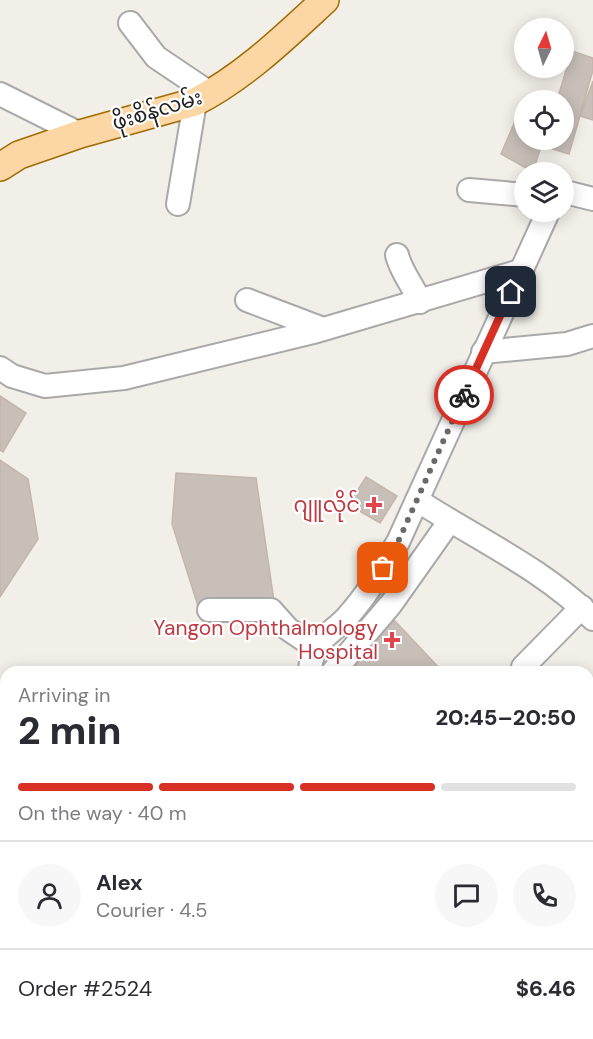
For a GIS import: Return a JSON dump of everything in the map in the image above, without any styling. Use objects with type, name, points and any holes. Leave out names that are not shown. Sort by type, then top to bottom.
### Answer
[{"type":"main road","name":"ဖိုးစိန်လမ်း","points":[[0,167],[19,155],[80,134],[203,98],[241,73],[291,32],[325,0]]},
{"type":"street","points":[[130,23],[156,57],[203,98],[178,204]]},
{"type":"street","points":[[0,94],[80,134]]},
{"type":"street","points":[[469,190],[514,194]]},
{"type":"street","points":[[574,194],[593,199]]},
{"type":"street","points":[[310,666],[316,648],[348,616],[383,568],[398,542],[543,222]]},
{"type":"street","points":[[397,255],[400,267],[414,287],[420,302]]},
{"type":"street","points":[[0,368],[12,375],[45,386],[124,378],[323,329],[520,271]]},
{"type":"street","points":[[247,300],[323,329]]},
{"type":"street","points":[[483,352],[567,344],[593,336]]},
{"type":"street","points":[[417,500],[449,522],[524,565],[587,613],[524,666]]},
{"type":"street","points":[[340,666],[391,604],[449,522]]},
{"type":"street","points":[[209,610],[271,610],[288,629],[316,648]]},
{"type":"building","points":[[574,52],[593,58],[593,70],[574,136],[574,90],[560,90],[564,78],[574,78]]},
{"type":"building","points":[[593,81],[593,120],[580,116]]},
{"type":"building","points":[[514,124],[514,150],[540,150],[536,162],[515,162],[501,154]]},
{"type":"building","points":[[556,150],[570,150],[569,154]]},
{"type":"building","points":[[0,396],[26,413],[3,452],[0,450]]},
{"type":"building","points":[[0,460],[28,479],[38,539],[0,597]]},
{"type":"building","points":[[176,473],[256,478],[274,601],[198,606],[172,524]]},
{"type":"building","name":"ဂျူလိုင်","points":[[366,477],[397,496],[380,523],[361,512],[352,499]]},
{"type":"building","name":"Yangon Ophthalmology Hospital","points":[[394,620],[437,666],[357,666],[351,660]]},
{"type":"way so far","points":[[383,568],[398,542],[464,395]]},
{"type":"place","name":"ဂျူလိုင်","points":[[374,505]]},
{"type":"place","name":"Yangon Ophthalmology Hospital","points":[[392,640]]},
{"type":"route","points":[[464,395],[511,292]]}]
